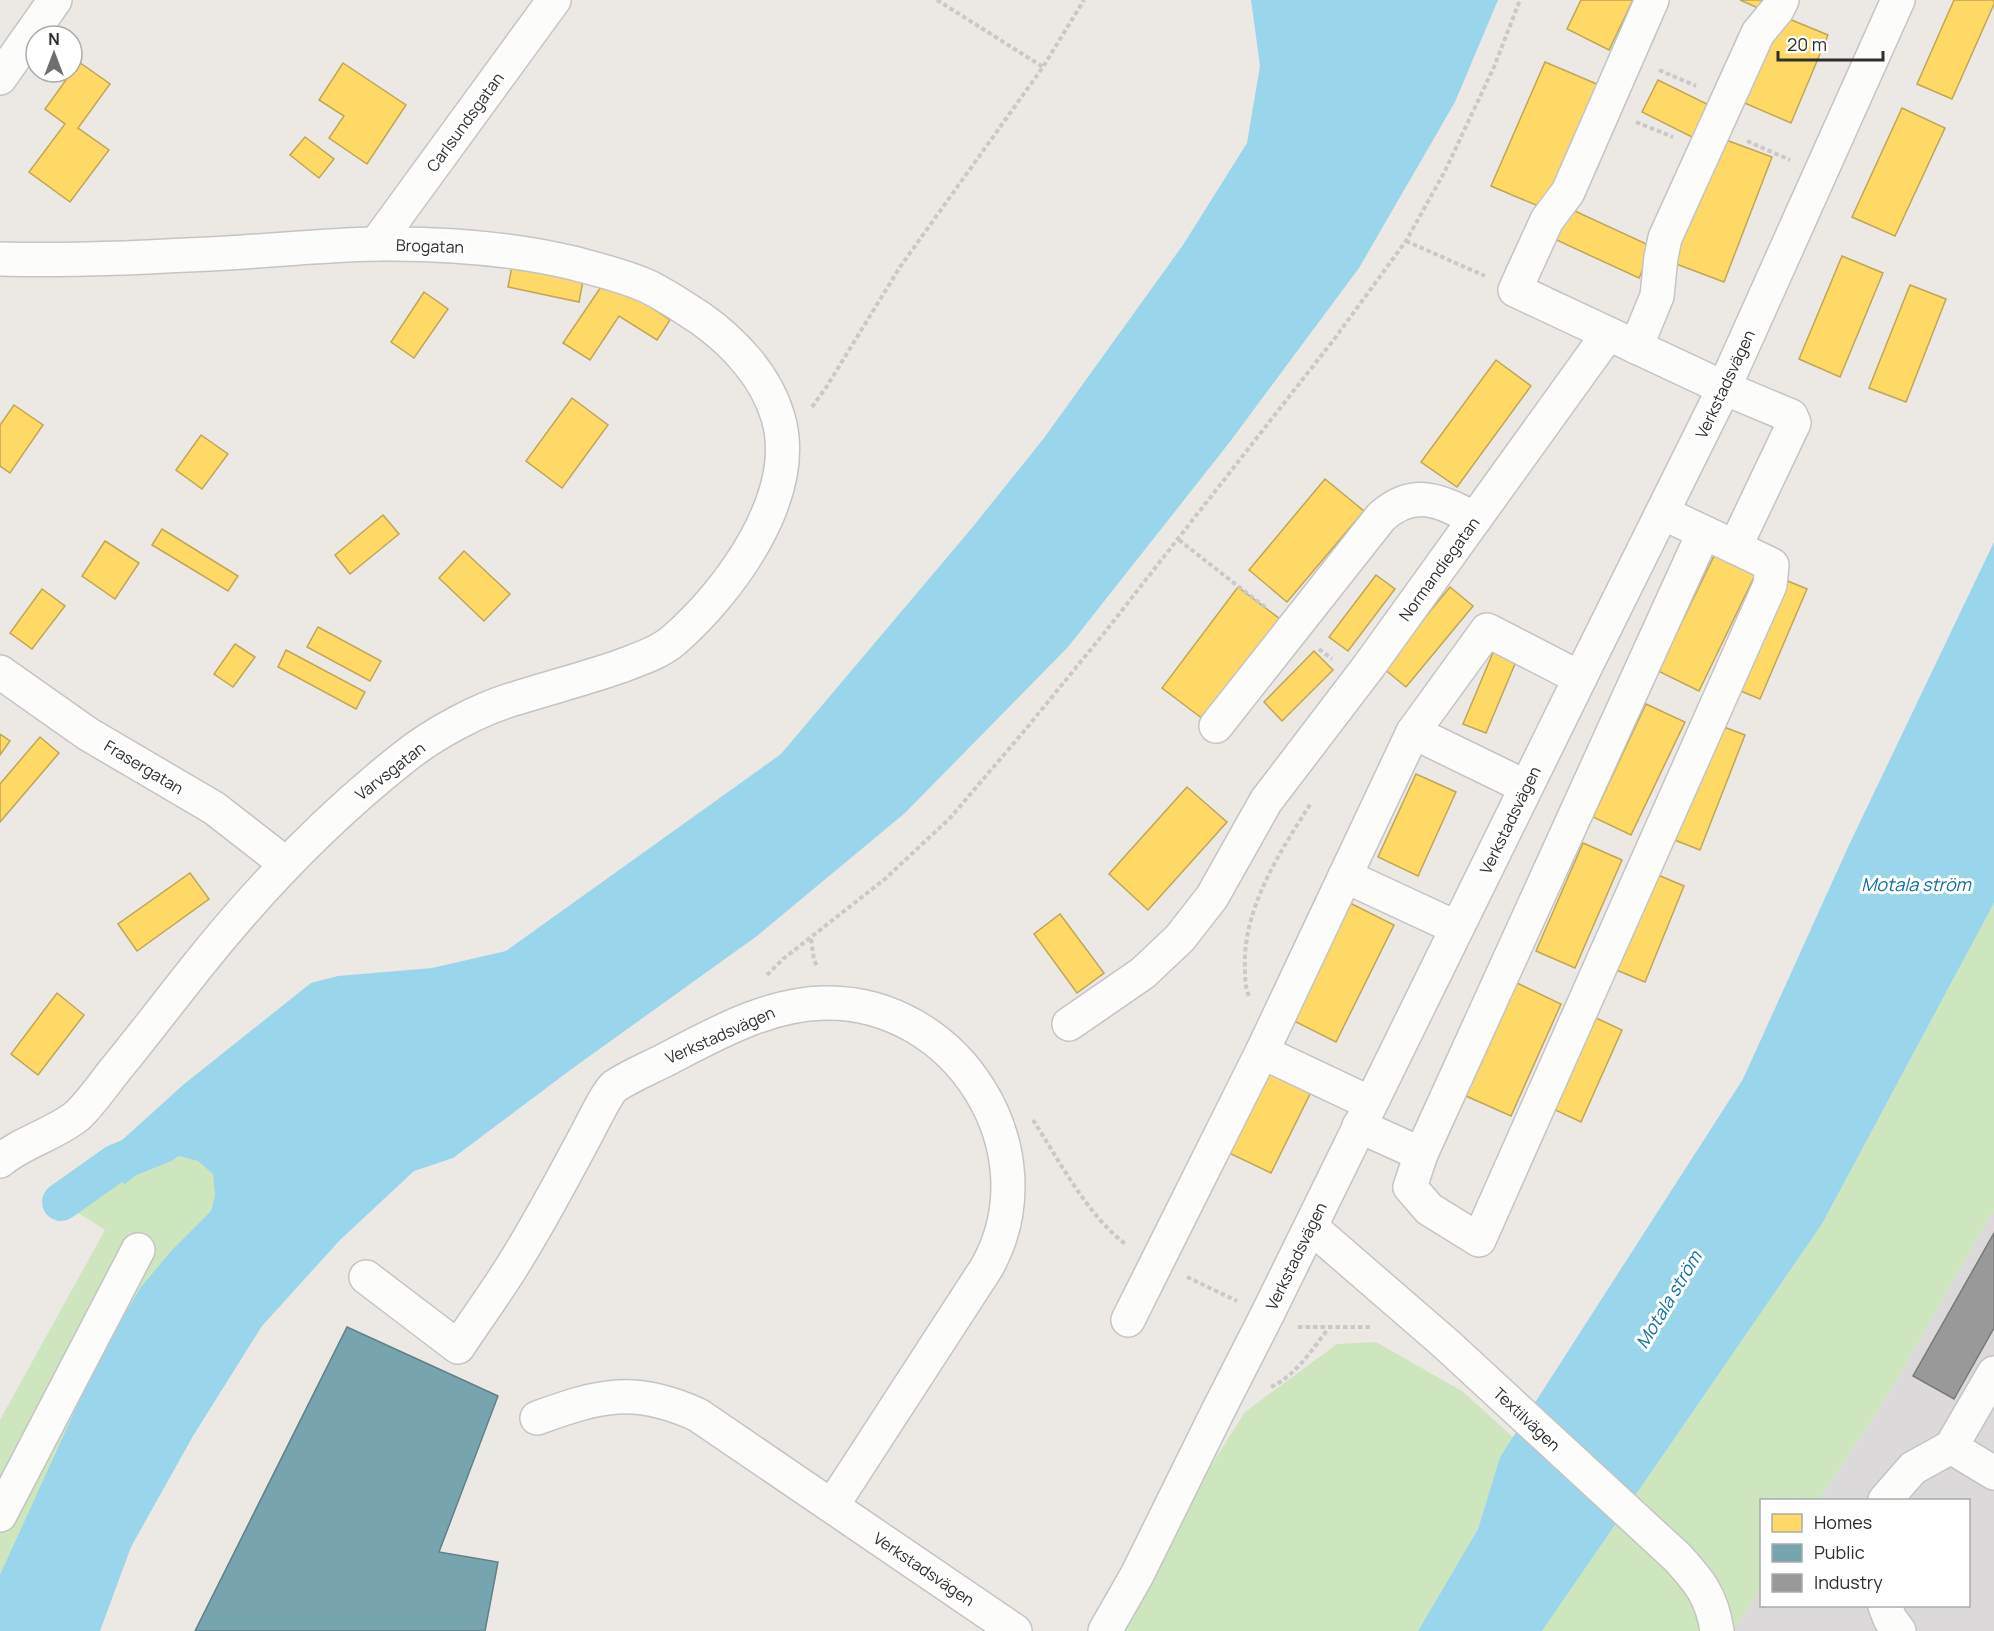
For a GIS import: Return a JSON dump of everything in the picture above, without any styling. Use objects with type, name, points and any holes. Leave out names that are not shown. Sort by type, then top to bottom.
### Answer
[{"type":"street","points":[[0,78],[55,0]]},
{"type":"street","name":"Carlsundsgatan","points":[[376,244],[554,0]]},
{"type":"street","points":[[1652,0],[1568,192],[1547,220],[1515,290],[1622,341],[1791,416],[1794,423],[1735,547]]},
{"type":"street","name":"Normandiegatan","points":[[1069,1024],[1143,973],[1180,938],[1212,897],[1266,801],[1364,673],[1475,519],[1657,296],[1660,257],[1665,238],[1758,33],[1778,10],[1782,0]]},
{"type":"street","name":"Verkstadsvägen","points":[[1105,1631],[1137,1575],[1311,1227],[1526,787],[1725,388],[1821,173],[1887,3]]},
{"type":"street","name":"Brogatan","points":[[0,259],[69,261],[376,244],[463,247],[534,254],[611,272],[645,285],[671,298],[717,330],[763,383],[775,406],[783,434]]},
{"type":"street","name":"Varvsgatan","points":[[0,1161],[10,1152],[35,1142],[79,1114],[218,941],[286,864],[364,790],[408,753],[458,723],[511,699],[575,682],[645,657],[671,644],[724,586],[751,548],[771,510],[780,476],[783,434]]},
{"type":"street","points":[[1216,726],[1391,507],[1416,499],[1443,502],[1475,519]]},
{"type":"street","points":[[1663,513],[1772,565],[1770,585],[1479,1240],[1429,1209],[1410,1186],[1421,1154],[1703,534]]},
{"type":"street","points":[[1128,1320],[1278,1020],[1413,732],[1487,630],[1580,678]]},
{"type":"street","name":"Frasergatan","points":[[0,672],[88,734],[214,808],[286,864]]},
{"type":"street","points":[[1413,732],[1526,787]]},
{"type":"street","points":[[1345,876],[1457,928]]},
{"type":"street","name":"Verkstadsvägen","points":[[366,1277],[458,1347],[516,1260],[612,1088],[744,1022],[782,1007],[802,1004],[847,1004],[890,1014],[925,1033],[944,1047],[961,1064],[985,1098],[1000,1134],[1007,1173],[1006,1209],[996,1250],[832,1506]]},
{"type":"street","points":[[1262,1052],[1365,1115],[1421,1154]]},
{"type":"street","name":"Textilvägen","points":[[1311,1227],[1445,1344],[1677,1557],[1698,1580],[1710,1598],[1718,1631]]},
{"type":"street","points":[[0,1515],[138,1250]]},
{"type":"street","points":[[1886,1499],[1913,1468],[1951,1447],[1994,1373]]},
{"type":"street","name":"Verkstadsvägen","points":[[537,1418],[581,1402],[609,1397],[633,1396],[677,1405],[698,1415],[1015,1631]]},
{"type":"street","points":[[1951,1447],[1994,1473]]},
{"type":"street","points":[[1886,1607],[1890,1619],[1899,1631]]},
{"type":"path","points":[[937,0],[1043,68]]},
{"type":"path","points":[[783,434],[807,412],[827,386],[900,267],[1043,68],[1084,0]]},
{"type":"path","points":[[744,1022],[756,992],[765,977],[783,959],[885,879],[950,818],[1025,730],[1200,513],[1335,338],[1406,241],[1445,171],[1494,68],[1520,0]]},
{"type":"path","points":[[1629,56],[1716,126],[1821,173]]},
{"type":"path","points":[[1604,108],[1716,126]]},
{"type":"path","points":[[1406,241],[1515,290]]},
{"type":"path","points":[[1278,1020],[1260,1010],[1246,990],[1244,958],[1247,939],[1252,917],[1270,873],[1317,794]]},
{"type":"path","points":[[985,1098],[1006,1099],[1030,1114],[1090,1208],[1113,1234],[1158,1263]]},
{"type":"path","points":[[1218,1411],[1285,1380],[1328,1328]]},
{"type":"shaded area","points":[[1994,1209],[1994,1631],[1733,1631],[1760,1589],[1760,1607],[1970,1607],[1970,1499],[1820,1499],[1890,1392]]},
{"type":"green space","points":[[1994,903],[1994,1209],[1890,1392],[1820,1499],[1760,1499],[1760,1589],[1733,1631],[1542,1631],[1822,1224]]},
{"type":"green space","points":[[362,1110],[0,1631],[0,1420],[105,1230],[61,1202],[116,1163]]},
{"type":"green space","points":[[1376,1342],[1462,1391],[1513,1437],[1500,1457],[1478,1529],[1418,1631],[1106,1631],[1245,1412],[1337,1344]]},
{"type":"water","points":[[1251,0],[1498,0],[1455,102],[1359,268],[1229,443],[1068,647],[905,813],[757,936],[573,1068],[453,1158],[414,1171],[340,1240],[262,1326],[193,1436],[131,1547],[100,1631],[0,1631],[0,1575],[102,1351],[141,1287],[172,1250],[211,1211],[215,1195],[213,1174],[198,1161],[179,1156],[150,1163],[124,1185],[116,1163],[100,1160],[183,1085],[311,983],[338,976],[432,968],[506,951],[781,754],[971,529],[1044,438],[1183,245],[1247,143],[1260,66]]},
{"type":"water","name":"Motala ström","points":[[1994,542],[1994,903],[1822,1224],[1542,1631],[1418,1631],[1478,1529],[1500,1457],[1743,1079],[1849,845]]},
{"type":"building: Homes","points":[[1581,0],[1633,0],[1609,50],[1567,29]]},
{"type":"building: Homes","points":[[1740,0],[1770,0],[1765,11]]},
{"type":"building: Homes","points":[[1954,0],[1994,0],[1994,4],[1952,99],[1917,84]]},
{"type":"building: Homes","points":[[1777,14],[1828,35],[1791,123],[1740,101]]},
{"type":"building: Homes","points":[[1545,62],[1599,85],[1545,209],[1491,186]]},
{"type":"building: Homes","points":[[343,63],[406,105],[367,164],[329,138],[344,116],[319,100]]},
{"type":"building: Homes","points":[[84,66],[110,84],[78,128],[109,150],[70,202],[29,172],[65,124],[45,109],[63,84],[84,84]]},
{"type":"building: Homes","points":[[1658,80],[1711,106],[1694,138],[1642,112]]},
{"type":"building: Homes","points":[[1902,108],[1945,128],[1895,236],[1852,217]]},
{"type":"building: Homes","points":[[305,137],[334,159],[319,178],[290,155]]},
{"type":"building: Homes","points":[[1718,137],[1772,157],[1724,282],[1671,262]]},
{"type":"building: Homes","points":[[1564,206],[1653,247],[1639,278],[1550,237]]},
{"type":"building: Homes","points":[[1842,256],[1883,273],[1840,377],[1799,359]]},
{"type":"building: Homes","points":[[512,266],[583,281],[579,302],[508,287]]},
{"type":"building: Homes","points":[[607,278],[670,320],[657,340],[619,316],[590,360],[563,343]]},
{"type":"building: Homes","points":[[1910,285],[1946,299],[1906,402],[1869,388]]},
{"type":"building: Homes","points":[[424,292],[448,309],[414,358],[391,342]]},
{"type":"building: Homes","points":[[1496,360],[1531,386],[1457,487],[1421,462]]},
{"type":"building: Homes","points":[[572,398],[608,425],[562,488],[526,461]]},
{"type":"building: Homes","points":[[14,405],[43,425],[10,473],[0,466],[0,425]]},
{"type":"building: Homes","points":[[201,435],[228,454],[202,489],[176,470]]},
{"type":"building: Homes","points":[[1325,479],[1364,511],[1287,602],[1249,570]]},
{"type":"building: Homes","points":[[383,515],[399,534],[350,574],[335,555]]},
{"type":"building: Homes","points":[[162,529],[238,576],[228,591],[152,545]]},
{"type":"building: Homes","points":[[105,541],[139,563],[115,599],[82,576]]},
{"type":"building: Homes","points":[[464,551],[510,594],[484,621],[439,578]]},
{"type":"building: Homes","points":[[1715,554],[1756,573],[1699,691],[1658,671]]},
{"type":"building: Homes","points":[[1376,575],[1395,589],[1348,651],[1329,637]]},
{"type":"building: Homes","points":[[1783,579],[1807,589],[1760,699],[1736,689]]},
{"type":"building: Homes","points":[[1238,587],[1280,619],[1203,719],[1162,688]]},
{"type":"building: Homes","points":[[1450,587],[1473,606],[1406,687],[1383,668]]},
{"type":"building: Homes","points":[[42,589],[65,606],[32,649],[10,633]]},
{"type":"building: Homes","points":[[318,627],[381,661],[370,681],[307,647]]},
{"type":"building: Homes","points":[[1497,643],[1520,652],[1486,733],[1463,724]]},
{"type":"building: Homes","points":[[235,644],[255,657],[233,687],[214,674]]},
{"type":"building: Homes","points":[[286,650],[365,692],[356,709],[278,667]]},
{"type":"building: Homes","points":[[1314,651],[1333,670],[1282,721],[1264,702]]},
{"type":"building: Homes","points":[[1646,704],[1685,722],[1631,835],[1593,817]]},
{"type":"building: Homes","points":[[1716,724],[1745,735],[1700,850],[1672,839]]},
{"type":"building: Homes","points":[[0,734],[10,741],[0,755]]},
{"type":"building: Homes","points":[[40,737],[59,753],[0,822],[0,784]]},
{"type":"building: Homes","points":[[1416,774],[1456,792],[1418,876],[1378,857]]},
{"type":"building: Homes","points":[[1187,787],[1227,822],[1148,910],[1109,874]]},
{"type":"building: Homes","points":[[1583,843],[1622,860],[1575,968],[1536,951]]},
{"type":"building: Homes","points":[[190,873],[209,899],[137,951],[118,924]]},
{"type":"building: Homes","points":[[1653,873],[1684,886],[1645,982],[1614,969]]},
{"type":"building: Homes","points":[[1350,903],[1394,925],[1336,1042],[1292,1020]]},
{"type":"building: Homes","points":[[1060,914],[1104,973],[1077,993],[1034,934]]},
{"type":"building: Homes","points":[[1517,983],[1561,1004],[1511,1116],[1466,1096]]},
{"type":"building: Homes","points":[[57,993],[84,1015],[38,1075],[11,1054]]},
{"type":"building: Homes","points":[[1592,1016],[1622,1030],[1581,1122],[1551,1108]]},
{"type":"building: Homes","points":[[1269,1071],[1311,1092],[1271,1173],[1229,1153]]},
{"type":"building: Public","points":[[347,1327],[498,1396],[439,1552],[498,1562],[485,1631],[195,1631]]},
{"type":"building: Industry","points":[[1994,1233],[1994,1328],[1954,1399],[1913,1376]]},
{"type":"waterway","points":[[61,1202],[116,1163],[163,1144]]}]
